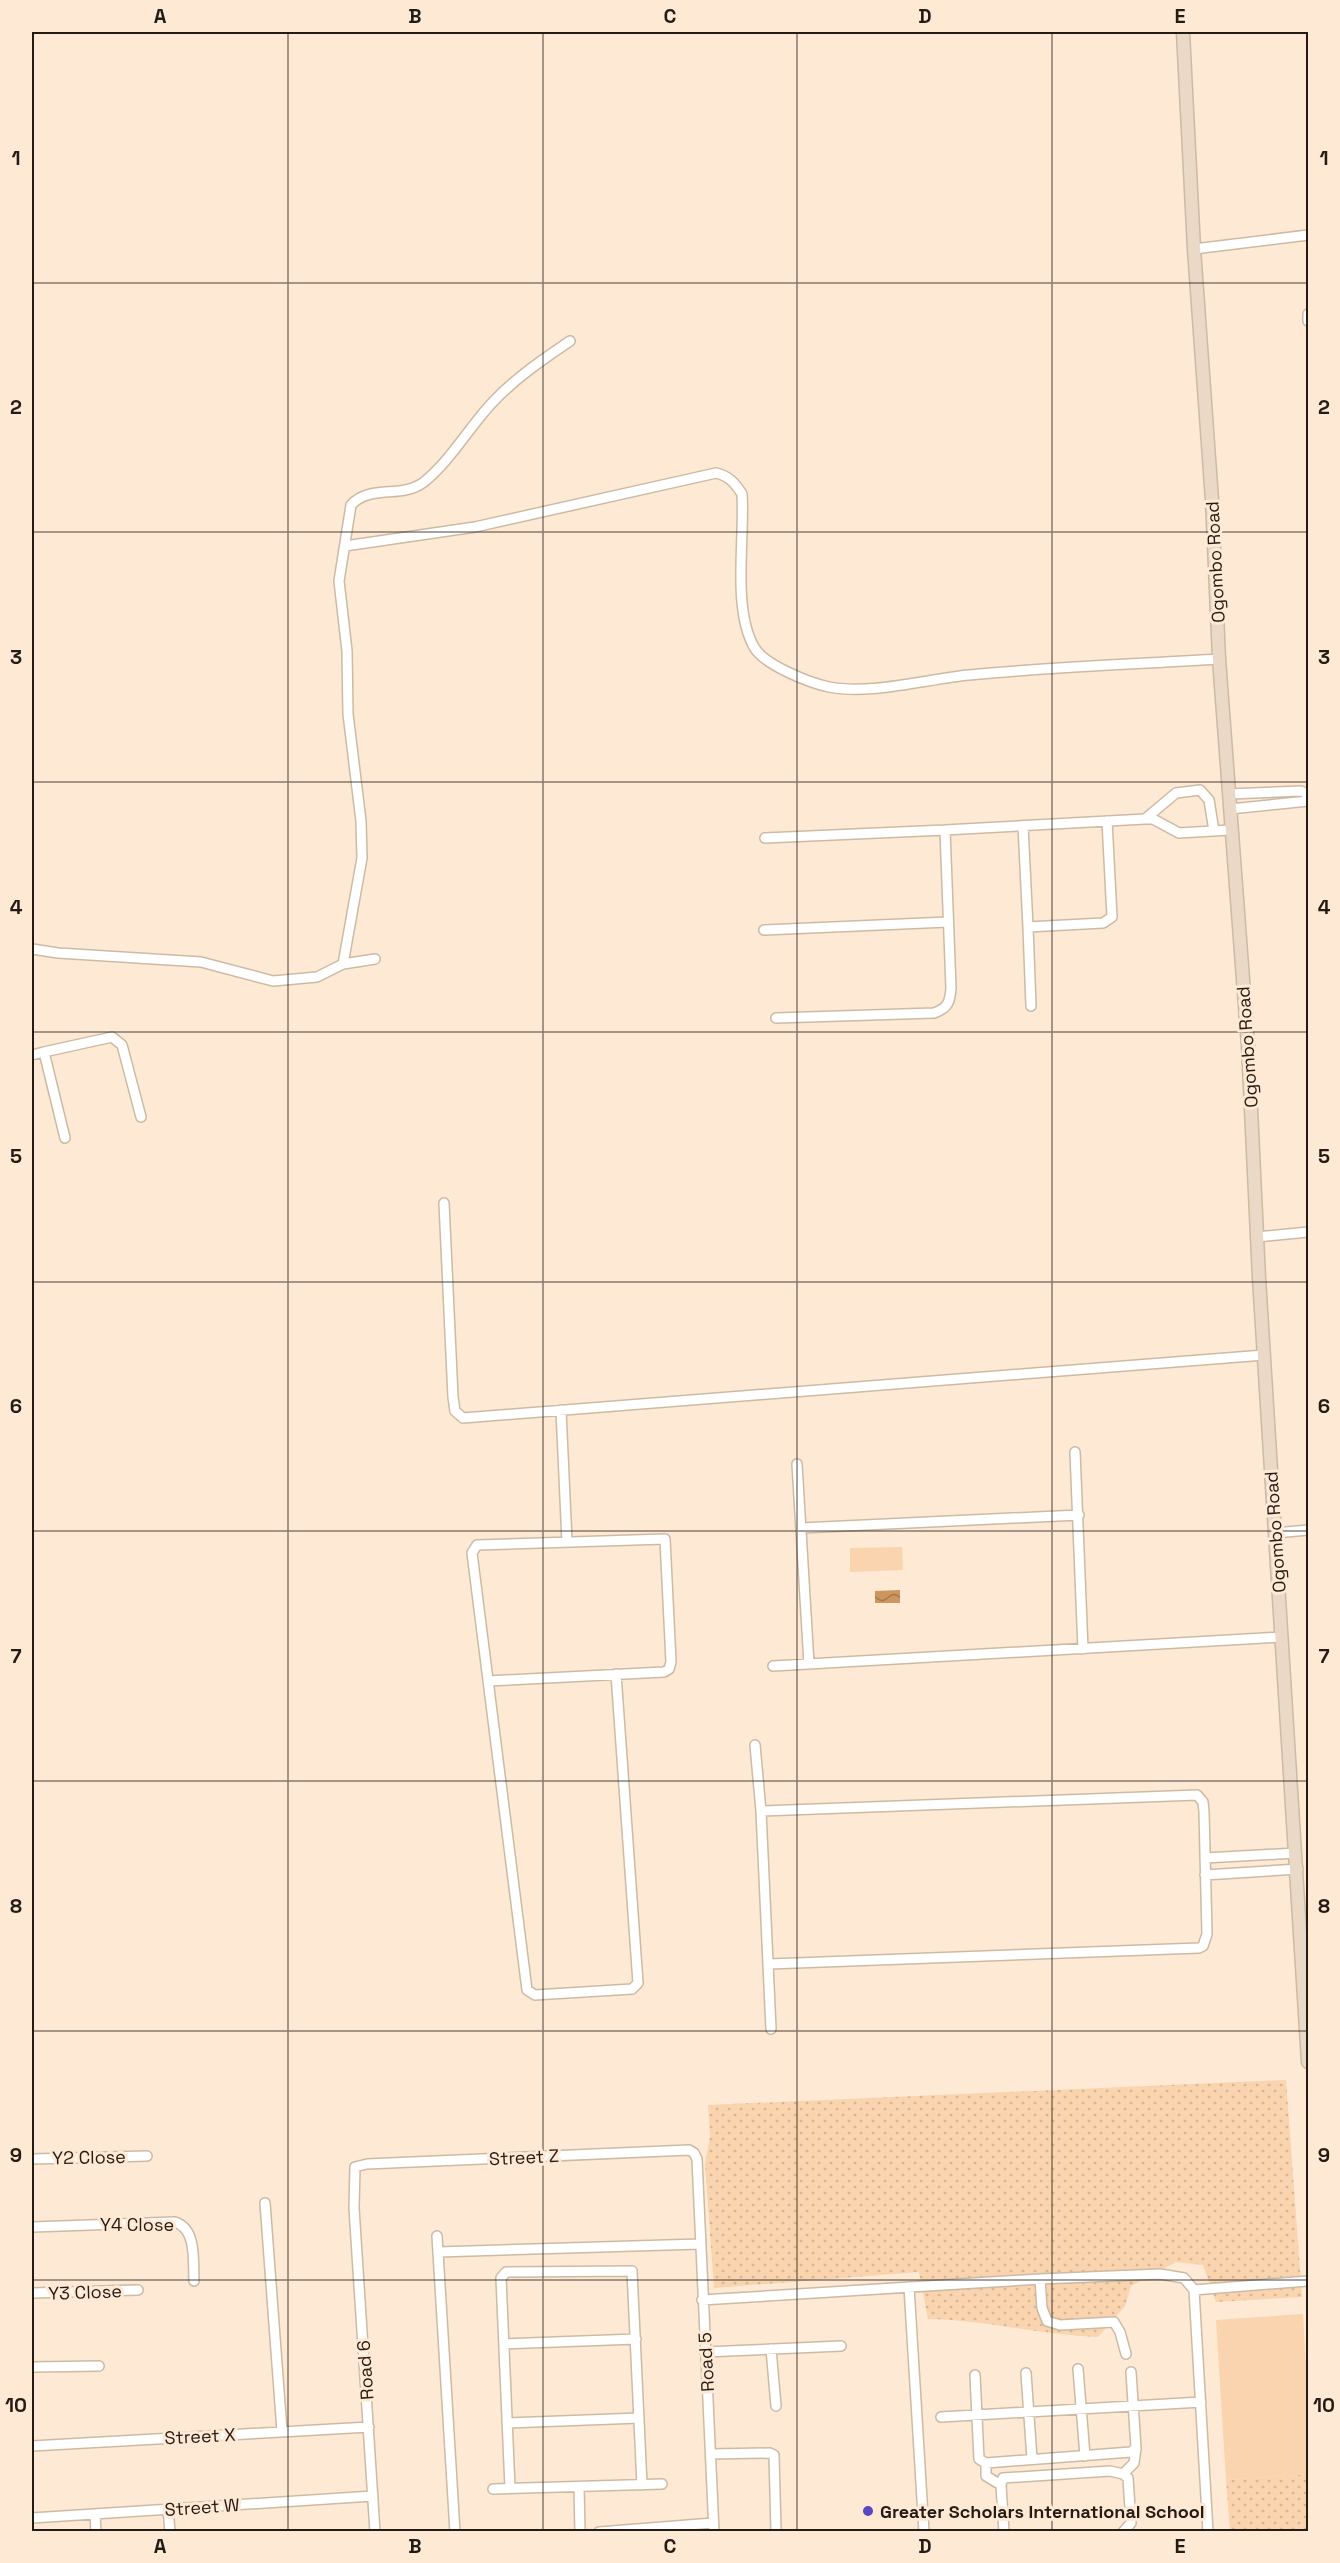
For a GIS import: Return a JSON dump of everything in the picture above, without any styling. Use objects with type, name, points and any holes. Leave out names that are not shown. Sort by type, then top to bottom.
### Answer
[{"type":"main road","name":"Ogombo Road","points":[[1183,32],[1230,830],[1248,1046],[1257,1237],[1298,1869],[1308,2062]]},
{"type":"street","points":[[1194,249],[1308,235]]},
{"type":"street","points":[[1308,314],[1308,321]]},
{"type":"street","points":[[343,963],[362,858],[361,821],[348,714],[347,651],[339,581],[348,517],[356,500],[374,494],[404,492],[424,482],[492,403],[524,372],[570,341]]},
{"type":"street","points":[[345,546],[475,527],[716,473],[725,475],[735,482],[742,495],[742,596],[747,627],[754,648],[762,657],[805,678],[830,687],[864,688],[970,675],[1219,658]]},
{"type":"street","points":[[1145,819],[1176,793],[1200,790],[1209,800],[1214,831]]},
{"type":"street","points":[[1229,794],[1301,791],[1308,794]]},
{"type":"street","points":[[1230,809],[1308,801]]},
{"type":"street","points":[[765,838],[1145,819],[1154,819],[1179,833],[1230,830]]},
{"type":"street","points":[[1028,927],[1108,921],[1112,911],[1107,821]]},
{"type":"street","points":[[1023,826],[1031,1006]]},
{"type":"street","points":[[776,1018],[934,1013],[945,1009],[950,1000],[951,988],[945,830]]},
{"type":"street","points":[[764,930],[948,922]]},
{"type":"street","points":[[32,949],[58,953],[201,962],[273,981],[317,977],[343,963],[375,959]]},
{"type":"street","points":[[32,1055],[111,1037],[116,1039],[122,1045],[141,1117]]},
{"type":"street","points":[[44,1052],[66,1138]]},
{"type":"street","points":[[444,1203],[452,1385],[457,1414],[467,1418],[1264,1355]]},
{"type":"street","points":[[1257,1237],[1308,1232]]},
{"type":"street","points":[[561,1410],[567,1542]]},
{"type":"street","points":[[1075,1452],[1083,1649]]},
{"type":"street","points":[[797,1464],[808,1664]]},
{"type":"street","points":[[801,1528],[1079,1515]]},
{"type":"street","points":[[1275,1533],[1308,1530]]},
{"type":"street","points":[[488,1681],[616,1674],[664,1672],[669,1669],[671,1662],[667,1542],[663,1538],[477,1545],[474,1548],[488,1681],[527,1990],[535,1995],[632,1989],[638,1983],[616,1674]]},
{"type":"street","points":[[773,1666],[1282,1638]]},
{"type":"street","points":[[755,1745],[761,1811],[771,2029]]},
{"type":"street","points":[[761,1811],[1197,1795],[1203,1802],[1207,1934],[1203,1946],[1199,1948],[769,1964]]},
{"type":"street","points":[[1205,1858],[1296,1853]]},
{"type":"street","points":[[1205,1875],[1298,1869]]},
{"type":"street","name":"Street Z","points":[[354,2208],[354,2170],[357,2165],[635,2151],[689,2150],[694,2153],[699,2193]]},
{"type":"street","name":"Y2 Close","points":[[32,2159],[147,2156]]},
{"type":"street","name":"Road 5","points":[[699,2193],[713,2527]]},
{"type":"street","points":[[265,2203],[282,2431]]},
{"type":"street","name":"Road 6","points":[[354,2208],[375,2532]]},
{"type":"street","name":"Y4 Close","points":[[32,2227],[176,2222],[183,2224],[190,2232],[194,2281]]},
{"type":"street","points":[[437,2236],[455,2532]]},
{"type":"street","points":[[438,2252],[700,2244]]},
{"type":"street","points":[[510,2488],[501,2278],[506,2272],[632,2271],[642,2485]]},
{"type":"street","points":[[702,2300],[1040,2279],[1173,2274],[1184,2277],[1194,2290],[1208,2532]]},
{"type":"street","points":[[1040,2279],[1042,2308],[1047,2322],[1060,2325],[1114,2322],[1120,2332],[1126,2354]]},
{"type":"street","points":[[1194,2290],[1308,2280]]},
{"type":"street","points":[[909,2287],[924,2532]]},
{"type":"street","name":"Y3 Close","points":[[32,2293],[138,2290]]},
{"type":"street","points":[[504,2344],[636,2339]]},
{"type":"street","points":[[705,2352],[841,2346]]},
{"type":"street","points":[[771,2349],[776,2406]]},
{"type":"street","points":[[32,2367],[99,2366]]},
{"type":"street","points":[[1078,2369],[1085,2456]]},
{"type":"street","points":[[1123,2474],[1134,2463],[1136,2448],[1131,2372]]},
{"type":"street","points":[[1026,2373],[1032,2459]]},
{"type":"street","points":[[975,2375],[980,2459],[986,2463],[1131,2452],[1136,2448]]},
{"type":"street","points":[[941,2417],[1201,2402]]},
{"type":"street","points":[[507,2423],[639,2418]]},
{"type":"street","name":"Street X","points":[[32,2446],[369,2427]]},
{"type":"street","points":[[711,2454],[770,2452],[774,2455],[776,2532]]},
{"type":"street","points":[[986,2463],[986,2476],[1001,2485]]},
{"type":"street","points":[[1004,2532],[1001,2485],[1003,2478],[1110,2471],[1123,2474]]},
{"type":"street","points":[[1123,2474],[1129,2486],[1131,2523],[1123,2532]]},
{"type":"street","points":[[494,2489],[662,2484]]},
{"type":"street","points":[[579,2487],[580,2532]]},
{"type":"street","name":"Street W","points":[[32,2518],[373,2496]]},
{"type":"street","points":[[168,2509],[170,2532]]},
{"type":"street","points":[[95,2514],[96,2532]]},
{"type":"street","points":[[599,2532],[713,2527]]},
{"type":"shaded area","points":[[902,1547],[903,1570],[850,1572],[850,1548]]},
{"type":"shaded area","points":[[1286,2080],[1302,2297],[1216,2302],[1203,2265],[1176,2262],[1131,2286],[1125,2306],[1098,2337],[928,2319],[919,2272],[714,2288],[705,2164],[710,2136],[708,2105]]},
{"type":"shaded area","points":[[1303,2314],[1308,2402],[1308,2474],[1226,2480],[1216,2320]]},
{"type":"shaded area","points":[[1308,2474],[1308,2531],[1230,2531],[1226,2480]]},
{"type":"water","points":[[900,1590],[900,1603],[875,1603],[875,1591]]},
{"type":"place","name":"Greater Scholars International School","points":[[868,2511]]}]
